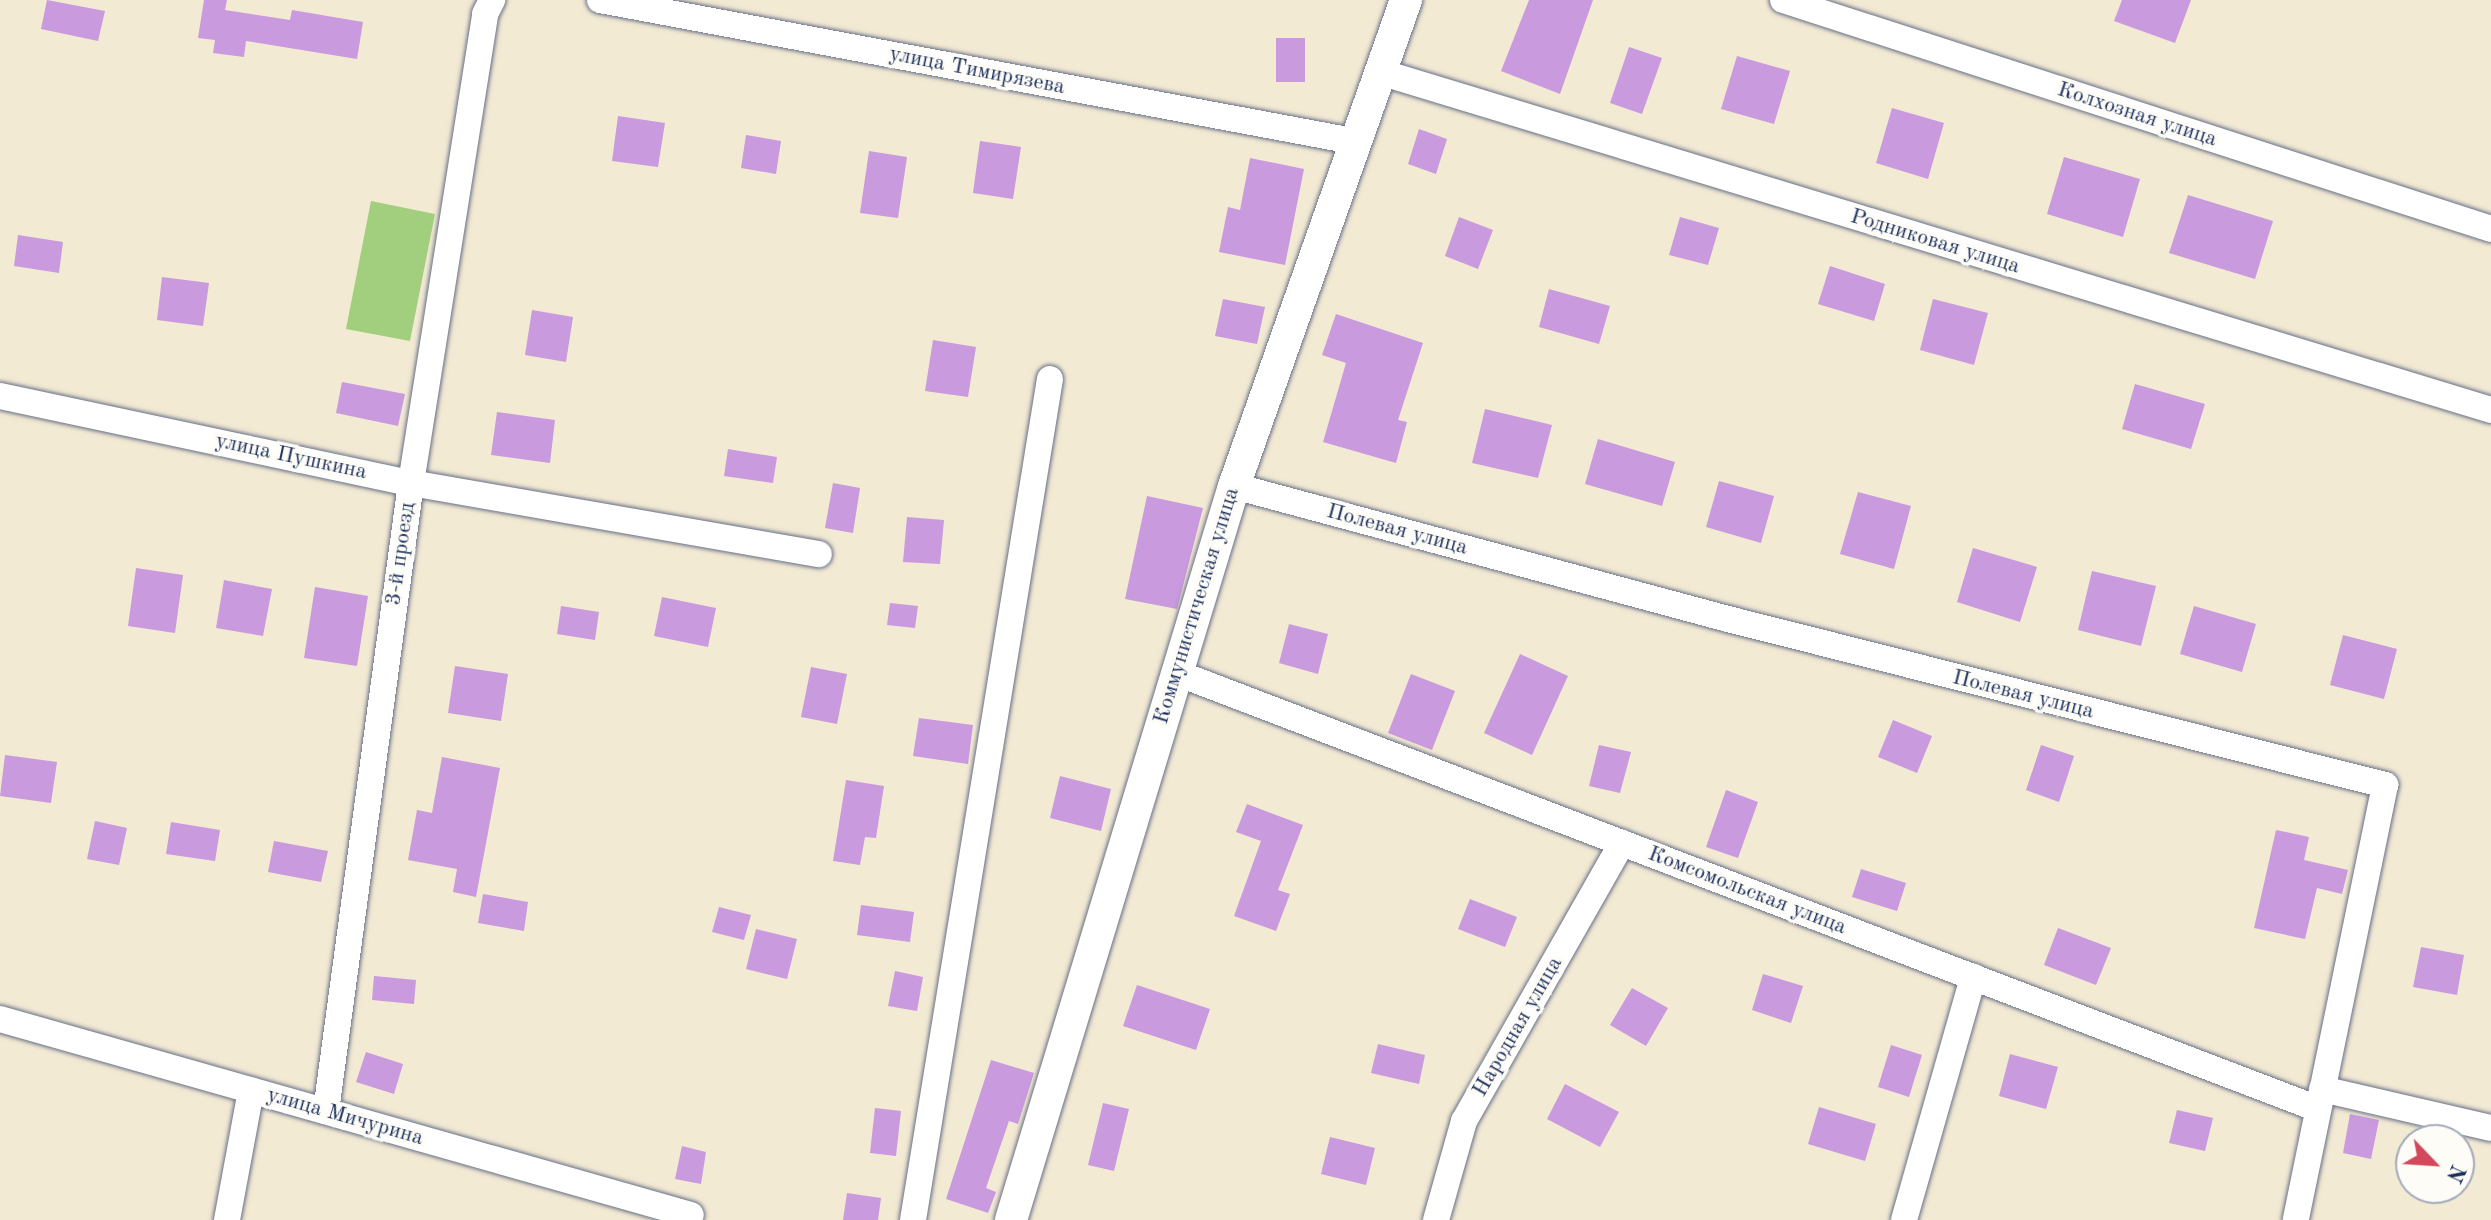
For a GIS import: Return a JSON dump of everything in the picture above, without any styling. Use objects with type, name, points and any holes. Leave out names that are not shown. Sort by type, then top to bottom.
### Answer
[{"type":"street","name":"3-й проезд","points":[[326,1111],[411,483],[485,14],[492,0]]},
{"type":"street","name":"улица Тимирязева","points":[[600,0],[1353,141]]},
{"type":"street","name":"Коммунистическая улица","points":[[1011,1220],[1234,486],[1353,141],[1406,0]]},
{"type":"street","name":"Колхозная улица","points":[[1783,0],[2491,229]]},
{"type":"street","name":"Родниковая улица","points":[[1380,72],[2491,410]]},
{"type":"street","points":[[913,1220],[1050,379]]},
{"type":"street","name":"улица Пушкина","points":[[0,396],[411,483],[819,554]]},
{"type":"street","name":"Полевая улица","points":[[1234,486],[1743,623],[2385,785],[2296,1220]]},
{"type":"street","name":"Комсомольская улица","points":[[1177,673],[1973,977],[2320,1099],[2491,1128]]},
{"type":"street","name":"Народная улица","points":[[1436,1220],[1464,1121],[1622,843]]},
{"type":"street","points":[[1904,1220],[1973,977]]},
{"type":"street","name":"улица Мичурина","points":[[0,1019],[691,1215]]},
{"type":"street","points":[[227,1220],[251,1090]]},
{"type":"green space","points":[[371,201],[435,214],[410,341],[346,329]]},
{"type":"building","points":[[47,0],[105,11],[98,41],[41,29]]},
{"type":"building","points":[[204,0],[227,0],[225,10],[290,20],[292,10],[363,22],[357,59],[246,41],[244,57],[213,53],[215,40],[198,38]]},
{"type":"building","points":[[1529,0],[1593,0],[1560,94],[1501,71]]},
{"type":"building","points":[[2122,0],[2191,0],[2175,43],[2114,21]]},
{"type":"building","points":[[1276,38],[1305,38],[1305,82],[1276,82]]},
{"type":"building","points":[[1629,47],[1662,58],[1642,114],[1610,103]]},
{"type":"building","points":[[1737,56],[1790,71],[1774,124],[1721,109]]},
{"type":"building","points":[[1892,108],[1944,123],[1928,179],[1876,163]]},
{"type":"building","points":[[618,116],[665,123],[658,167],[612,161]]},
{"type":"building","points":[[1419,129],[1447,139],[1436,174],[1408,164]]},
{"type":"building","points":[[746,135],[781,141],[776,174],[741,168]]},
{"type":"building","points":[[980,141],[1021,147],[1013,199],[973,193]]},
{"type":"building","points":[[869,151],[907,157],[898,218],[860,213]]},
{"type":"building","points":[[2064,157],[2140,179],[2123,237],[2047,214]]},
{"type":"building","points":[[1250,158],[1304,169],[1285,265],[1219,252],[1228,207],[1240,210]]},
{"type":"building","points":[[2188,195],[2273,221],[2255,279],[2169,253]]},
{"type":"building","points":[[1459,217],[1493,230],[1478,269],[1445,256]]},
{"type":"building","points":[[1680,217],[1719,228],[1708,265],[1669,255]]},
{"type":"building","points":[[18,235],[63,242],[59,273],[14,266]]},
{"type":"building","points":[[1830,266],[1885,284],[1874,321],[1818,304]]},
{"type":"building","points":[[162,277],[209,283],[203,326],[157,320]]},
{"type":"building","points":[[1549,289],[1610,306],[1599,344],[1539,327]]},
{"type":"building","points":[[1223,299],[1265,307],[1257,344],[1215,336]]},
{"type":"building","points":[[1933,299],[1988,313],[1974,365],[1920,350]]},
{"type":"building","points":[[532,310],[573,317],[566,362],[525,355]]},
{"type":"building","points":[[1336,314],[1423,343],[1398,420],[1407,422],[1396,463],[1323,442],[1346,363],[1322,355]]},
{"type":"building","points":[[933,340],[976,347],[968,397],[925,391]]},
{"type":"building","points":[[342,382],[405,394],[398,426],[336,413]]},
{"type":"building","points":[[2135,384],[2205,404],[2191,449],[2122,429]]},
{"type":"building","points":[[1485,409],[1552,425],[1538,478],[1472,463]]},
{"type":"building","points":[[497,412],[555,420],[550,463],[491,455]]},
{"type":"building","points":[[1598,439],[1675,462],[1662,506],[1585,484]]},
{"type":"building","points":[[728,449],[777,457],[773,483],[724,476]]},
{"type":"building","points":[[1719,481],[1774,496],[1761,543],[1706,527]]},
{"type":"building","points":[[833,483],[860,488],[853,533],[825,528]]},
{"type":"building","points":[[1858,492],[1911,506],[1894,569],[1840,554]]},
{"type":"building","points":[[1147,496],[1203,508],[1177,609],[1125,599]]},
{"type":"building","points":[[907,517],[944,520],[940,564],[903,562]]},
{"type":"building","points":[[1973,548],[2037,567],[2020,622],[1957,602]]},
{"type":"building","points":[[136,568],[183,575],[175,633],[128,626]]},
{"type":"building","points":[[2092,571],[2156,586],[2141,646],[2078,630]]},
{"type":"building","points":[[224,580],[272,589],[263,636],[216,628]]},
{"type":"building","points":[[315,587],[368,596],[357,666],[304,658]]},
{"type":"building","points":[[662,597],[716,608],[708,647],[654,636]]},
{"type":"building","points":[[890,603],[918,606],[915,628],[887,625]]},
{"type":"building","points":[[561,606],[599,612],[595,640],[557,634]]},
{"type":"building","points":[[2194,606],[2256,624],[2242,672],[2180,654]]},
{"type":"building","points":[[1289,624],[1328,634],[1318,674],[1279,663]]},
{"type":"building","points":[[2343,635],[2397,649],[2384,699],[2330,685]]},
{"type":"building","points":[[1520,654],[1568,676],[1532,755],[1484,733]]},
{"type":"building","points":[[455,666],[508,674],[501,721],[448,713]]},
{"type":"building","points":[[811,667],[847,674],[837,724],[801,717]]},
{"type":"building","points":[[1411,674],[1455,691],[1432,750],[1388,733]]},
{"type":"building","points":[[919,718],[973,725],[968,764],[913,756]]},
{"type":"building","points":[[1893,720],[1932,736],[1917,773],[1878,757]]},
{"type":"building","points":[[1599,745],[1631,752],[1620,793],[1589,786]]},
{"type":"building","points":[[2041,745],[2074,756],[2059,802],[2026,790]]},
{"type":"building","points":[[5,755],[57,762],[51,803],[0,796]]},
{"type":"building","points":[[442,757],[500,768],[476,897],[453,892],[457,869],[408,860],[417,810],[432,813]]},
{"type":"building","points":[[1060,776],[1111,789],[1101,831],[1050,818]]},
{"type":"building","points":[[846,780],[884,786],[876,838],[865,837],[860,865],[833,861]]},
{"type":"building","points":[[1726,790],[1758,802],[1738,858],[1706,847]]},
{"type":"building","points":[[1247,804],[1303,825],[1278,890],[1290,894],[1276,931],[1234,916],[1261,841],[1236,832]]},
{"type":"building","points":[[95,821],[127,828],[119,865],[87,859]]},
{"type":"building","points":[[171,822],[220,830],[215,861],[166,854]]},
{"type":"building","points":[[2276,830],[2309,837],[2304,860],[2348,870],[2342,894],[2317,888],[2305,939],[2254,928]]},
{"type":"building","points":[[274,841],[328,851],[321,882],[268,872]]},
{"type":"building","points":[[1861,869],[1906,883],[1897,911],[1852,897]]},
{"type":"building","points":[[483,894],[528,902],[524,931],[478,923]]},
{"type":"building","points":[[1470,899],[1517,917],[1505,947],[1458,929]]},
{"type":"building","points":[[861,905],[914,912],[910,942],[857,935]]},
{"type":"building","points":[[719,907],[751,915],[744,940],[712,932]]},
{"type":"building","points":[[2058,928],[2111,948],[2096,985],[2044,965]]},
{"type":"building","points":[[756,929],[797,939],[787,979],[746,969]]},
{"type":"building","points":[[2421,947],[2464,955],[2457,995],[2413,987]]},
{"type":"building","points":[[895,971],[923,977],[917,1011],[888,1006]]},
{"type":"building","points":[[1763,974],[1803,986],[1791,1023],[1752,1010]]},
{"type":"building","points":[[374,976],[416,980],[414,1004],[372,1000]]},
{"type":"building","points":[[1137,985],[1210,1009],[1196,1050],[1123,1026]]},
{"type":"building","points":[[1632,988],[1668,1008],[1646,1046],[1610,1025]]},
{"type":"building","points":[[1378,1044],[1425,1055],[1419,1084],[1371,1073]]},
{"type":"building","points":[[1891,1045],[1922,1055],[1909,1097],[1878,1087]]},
{"type":"building","points":[[366,1052],[403,1064],[394,1094],[356,1082]]},
{"type":"building","points":[[2010,1054],[2058,1067],[2046,1109],[1999,1096]]},
{"type":"building","points":[[991,1060],[1034,1073],[1018,1124],[1009,1121],[986,1188],[996,1192],[988,1213],[946,1199]]},
{"type":"building","points":[[1565,1084],[1619,1112],[1600,1147],[1547,1119]]},
{"type":"building","points":[[1103,1103],[1129,1109],[1114,1171],[1088,1165]]},
{"type":"building","points":[[1819,1107],[1876,1124],[1865,1161],[1808,1144]]},
{"type":"building","points":[[875,1108],[901,1111],[896,1156],[870,1153]]},
{"type":"building","points":[[2177,1110],[2213,1118],[2205,1151],[2169,1143]]},
{"type":"building","points":[[2350,1114],[2379,1120],[2371,1159],[2343,1153]]},
{"type":"building","points":[[1330,1137],[1375,1148],[1366,1185],[1321,1174]]},
{"type":"building","points":[[682,1146],[706,1152],[701,1184],[675,1179]]},
{"type":"building","points":[[847,1193],[881,1198],[878,1220],[843,1220]]}]
